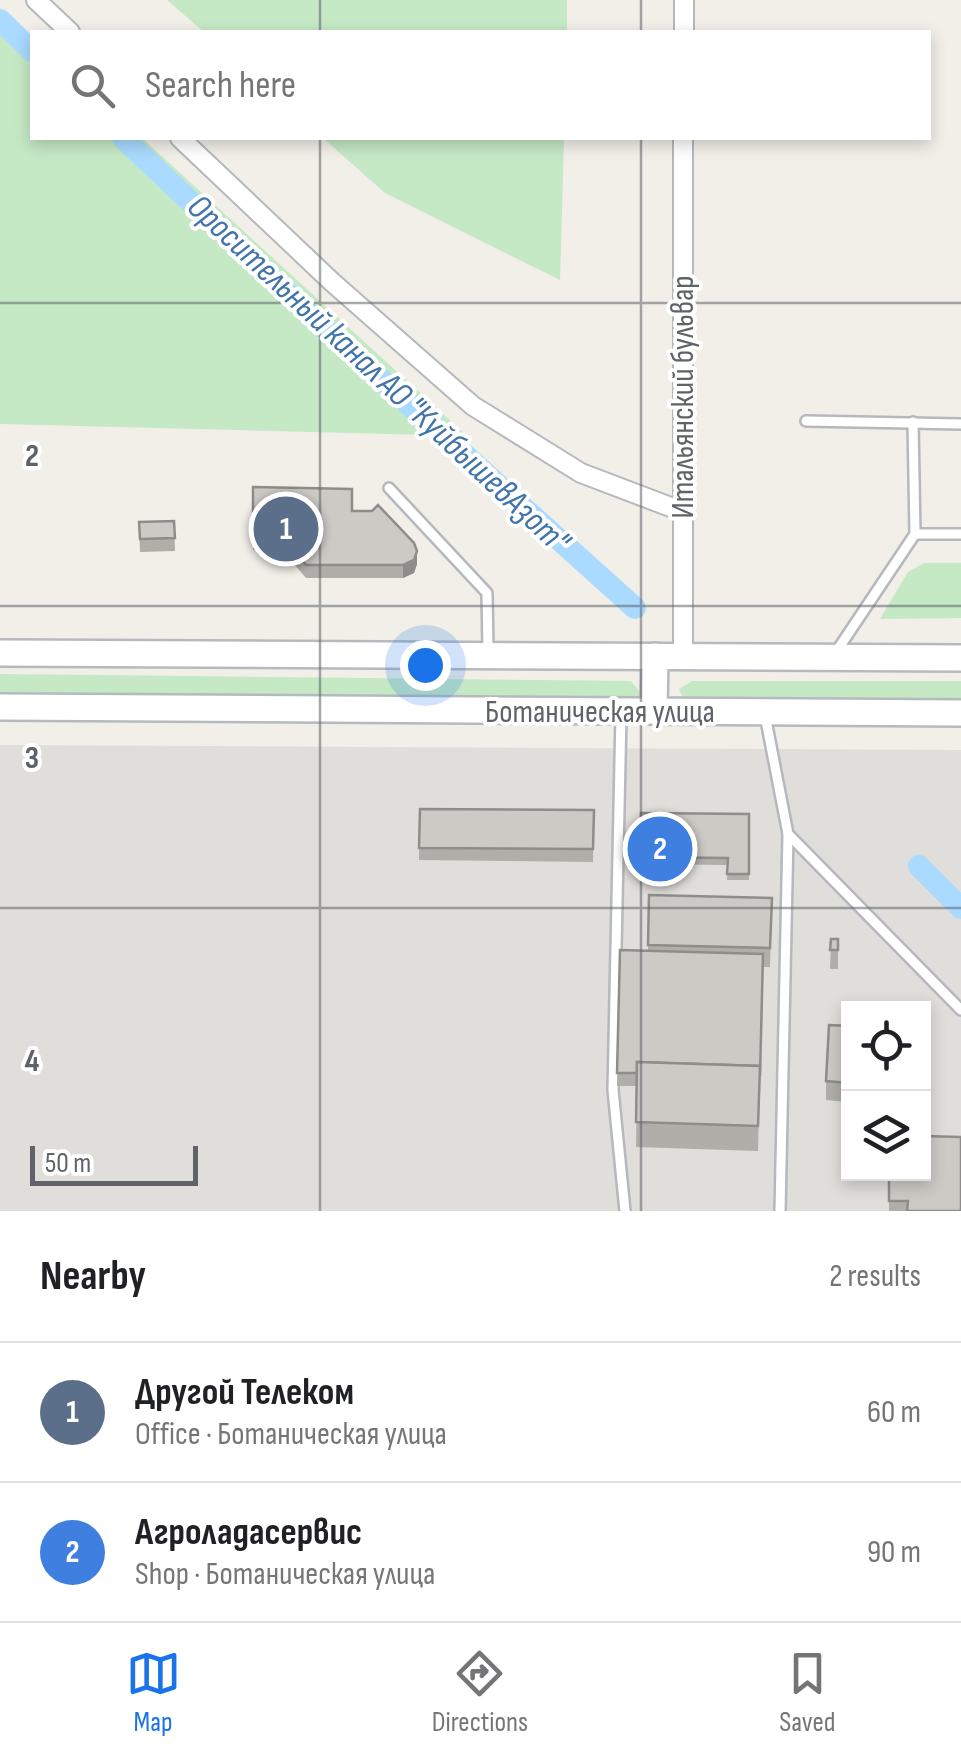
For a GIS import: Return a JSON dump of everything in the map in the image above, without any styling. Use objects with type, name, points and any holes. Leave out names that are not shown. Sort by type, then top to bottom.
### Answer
[{"type":"main road","name":"Ботаническая улица","points":[[0,653],[961,658]]},
{"type":"main road","points":[[654,712],[655,656]]},
{"type":"main road","name":"Ботаническая улица","points":[[0,708],[961,714]]},
{"type":"street","points":[[36,0],[68,30]]},
{"type":"street","points":[[684,0],[684,30]]},
{"type":"street","points":[[182,140],[332,282],[473,406],[580,473],[681,511]]},
{"type":"street","name":"Итальянский бульвар","points":[[682,657],[683,140]]},
{"type":"lane","points":[[806,421],[961,424]]},
{"type":"lane","points":[[833,658],[914,534],[913,422]]},
{"type":"lane","points":[[389,488],[486,593],[488,656]]},
{"type":"lane","points":[[914,534],[961,534]]},
{"type":"lane","points":[[621,711],[612,1090],[625,1211]]},
{"type":"lane","points":[[764,712],[788,834],[780,1211]]},
{"type":"lane","points":[[788,834],[961,1010]]},
{"type":"shaded area","points":[[0,745],[961,750],[961,1211],[0,1211]]},
{"type":"green space","points":[[167,0],[567,0],[567,30],[202,30]]},
{"type":"green space","points":[[0,8],[30,35],[30,140],[144,140],[467,436],[0,424]]},
{"type":"green space","points":[[325,140],[564,140],[560,280],[385,193]]},
{"type":"green space","points":[[924,563],[961,563],[961,618],[880,619],[908,572]]},
{"type":"green space","points":[[0,674],[631,681],[640,692],[639,698],[627,704],[300,695],[0,694]]},
{"type":"green space","points":[[692,681],[961,681],[961,704],[684,700],[679,689]]},
{"type":"building","points":[[253,487],[352,489],[352,511],[372,511],[378,505],[414,543],[414,560],[403,565],[306,565],[294,551],[276,551],[276,538],[253,537]]},
{"type":"building","points":[[174,521],[175,538],[140,539],[139,522]]},
{"type":"building","points":[[420,809],[594,810],[593,849],[419,848]]},
{"type":"building","points":[[641,813],[749,814],[749,874],[727,874],[728,858],[640,857]]},
{"type":"building","points":[[649,895],[772,898],[770,948],[648,945]]},
{"type":"building","points":[[831,939],[838,939],[838,950],[830,950]]},
{"type":"building","points":[[620,950],[763,954],[760,1076],[760,1066],[637,1062],[637,1073],[617,1073]]},
{"type":"building","points":[[829,1025],[841,1026],[841,1082],[826,1081]]},
{"type":"building","points":[[637,1062],[760,1066],[758,1126],[636,1122]]},
{"type":"building","points":[[931,1136],[961,1137],[961,1211],[907,1211],[908,1201],[889,1201],[889,1181],[931,1181]]},
{"type":"waterway","name":"Оросительный канал АО \"КуйбышевАзот\"","points":[[0,20],[30,49]]},
{"type":"waterway","name":"Оросительный канал АО \"КуйбышевАзот\"","points":[[125,140],[335,338],[635,608]]},
{"type":"waterway","name":"Оросительный канал АО \"КуйбышевАзот\"","points":[[919,866],[961,908]]},
{"type":"place","name":"Другой Телеком","points":[[286,529]]},
{"type":"place","name":"Агроладасервис","points":[[660,849]]}]
